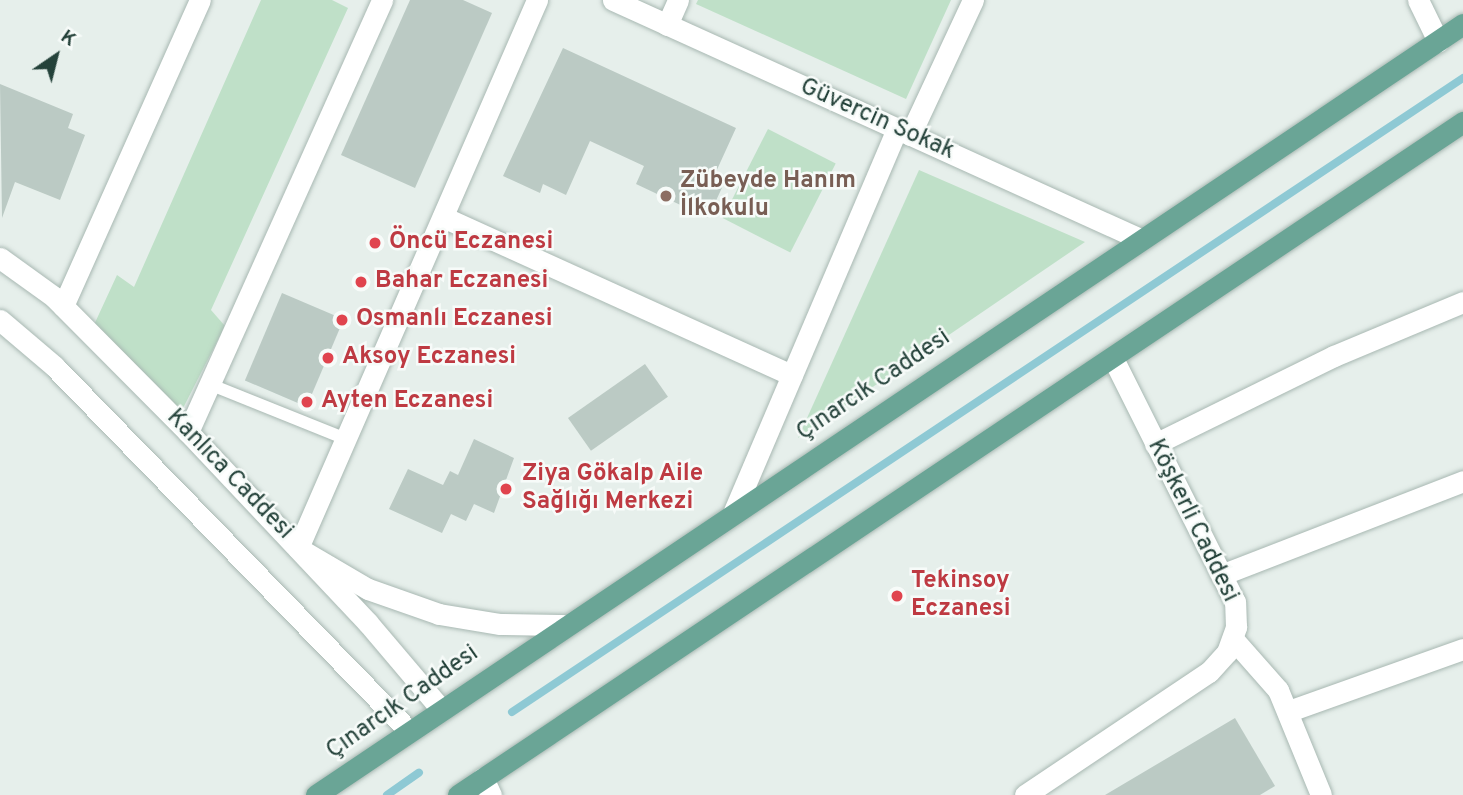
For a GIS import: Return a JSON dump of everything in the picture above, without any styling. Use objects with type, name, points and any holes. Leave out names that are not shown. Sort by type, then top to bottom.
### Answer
[{"type":"main road","name":"Çınarcık Caddesi","points":[[316,795],[563,625],[1463,24]]},
{"type":"main road","points":[[458,795],[487,787],[1463,122]]},
{"type":"street","points":[[63,306],[200,0]]},
{"type":"street","points":[[188,432],[382,0]]},
{"type":"street","points":[[537,0],[298,548],[334,572],[415,607],[500,624],[563,625]]},
{"type":"street","name":"Güvercin Sokak","points":[[613,0],[1140,239]]},
{"type":"street","points":[[667,25],[678,0]]},
{"type":"street","points":[[734,512],[792,375],[903,132],[973,0]]},
{"type":"street","points":[[1418,0],[1438,41]]},
{"type":"street","points":[[443,216],[792,375]]},
{"type":"street","name":"Kanlıca Caddesi","points":[[0,258],[63,306],[188,432],[298,548],[441,709]]},
{"type":"street","points":[[1155,444],[1334,356],[1463,302]]},
{"type":"street","name":"Kanlıca Caddesi","points":[[0,320],[54,366],[410,731]]},
{"type":"street","name":"Köşkerli Caddesi","points":[[1035,792],[1209,673],[1233,639],[1235,602],[1113,358]]},
{"type":"street","points":[[1221,575],[1463,481]]},
{"type":"street","points":[[1233,639],[1269,676],[1289,711],[1321,795]]},
{"type":"street","points":[[1289,711],[1463,649]]},
{"type":"lane","points":[[209,384],[346,439]]},
{"type":"green space","points":[[261,0],[332,0],[348,8],[211,310],[225,326],[181,412],[93,327],[117,275],[134,287]]},
{"type":"green space","points":[[698,0],[951,0],[906,99],[696,4]]},
{"type":"green space","points":[[768,129],[836,164],[790,253],[723,218]]},
{"type":"green space","points":[[919,170],[1085,242],[798,438]]},
{"type":"building","points":[[410,0],[463,0],[492,13],[415,188],[341,155]]},
{"type":"building","points":[[563,48],[736,128],[715,174],[726,179],[708,218],[636,184],[644,166],[590,141],[566,195],[543,184],[540,193],[503,176]]},
{"type":"building","points":[[0,84],[73,114],[68,128],[85,135],[60,200],[15,182],[2,218]]},
{"type":"building","points":[[282,293],[344,319],[307,407],[245,380]]},
{"type":"building","points":[[645,364],[668,397],[591,451],[568,418]]},
{"type":"building","points":[[474,439],[514,458],[494,513],[474,504],[466,521],[451,514],[442,533],[389,509],[408,469],[443,485],[450,471],[458,475]]},
{"type":"building","points":[[1235,718],[1275,786],[1260,795],[1105,795]]},
{"type":"waterway","points":[[512,712],[1463,78]]},
{"type":"waterway","points":[[387,795],[419,773]]},
{"type":"place","name":"Zübeyde Hanım İlkokulu","points":[[666,196]]},
{"type":"place","name":"Öncü Eczanesi","points":[[375,243]]},
{"type":"place","name":"Bahar Eczanesi","points":[[361,282]]},
{"type":"place","name":"Osmanlı Eczanesi","points":[[342,320]]},
{"type":"place","name":"Aksoy Eczanesi","points":[[328,358]]},
{"type":"place","name":"Ayten Eczanesi","points":[[307,402]]},
{"type":"place","name":"Ziya Gökalp Aile Sağlığı Merkezi","points":[[506,489]]},
{"type":"place","name":"Tekinsoy Eczanesi","points":[[897,596]]}]
